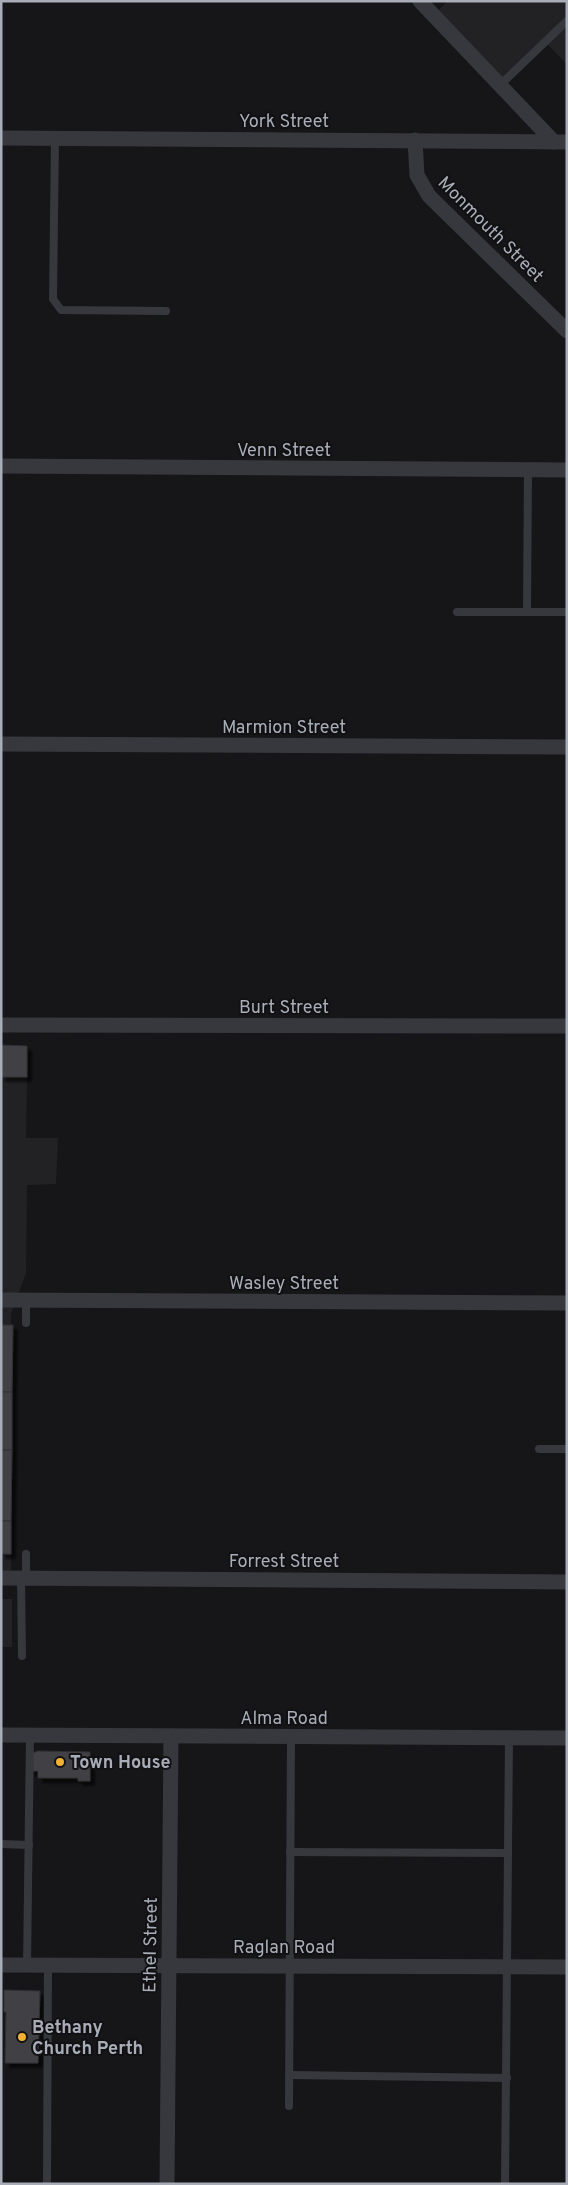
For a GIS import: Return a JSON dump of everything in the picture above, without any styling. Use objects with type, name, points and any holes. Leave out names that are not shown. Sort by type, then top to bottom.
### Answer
[{"type":"street","points":[[420,1],[500,85],[561,142]]},
{"type":"street","name":"York Street","points":[[1,138],[561,142]]},
{"type":"street","name":"Monmouth Street","points":[[415,140],[417,175],[428,196],[567,331]]},
{"type":"street","name":"Venn Street","points":[[1,466],[567,470]]},
{"type":"street","name":"Marmion Street","points":[[1,744],[567,747]]},
{"type":"street","name":"Burt Street","points":[[1,1025],[567,1026]]},
{"type":"street","name":"Wasley Street","points":[[1,1300],[567,1303]]},
{"type":"street","name":"Forrest Street","points":[[1,1578],[567,1582]]},
{"type":"street","name":"Alma Road","points":[[1,1734],[567,1738]]},
{"type":"street","name":"Ethel Street","points":[[167,2184],[171,1736]]},
{"type":"street","name":"Raglan Road","points":[[1,1965],[567,1967]]},
{"type":"lane","points":[[500,85],[567,21]]},
{"type":"lane","points":[[55,138],[53,299],[61,310],[166,311]]},
{"type":"lane","points":[[527,612],[528,470]]},
{"type":"lane","points":[[457,612],[567,612]]},
{"type":"lane","points":[[26,1300],[26,1323]]},
{"type":"lane","points":[[539,1449],[567,1449]]},
{"type":"lane","points":[[22,1656],[26,1554]]},
{"type":"lane","points":[[27,1965],[30,1734]]},
{"type":"lane","points":[[289,2106],[291,1736]]},
{"type":"lane","points":[[504,2184],[508,1967],[509,1738]]},
{"type":"lane","points":[[1,1844],[29,1845]]},
{"type":"lane","points":[[290,1852],[508,1852]]},
{"type":"lane","points":[[47,2184],[48,1965]]},
{"type":"lane","points":[[289,2075],[506,2078]]},
{"type":"shaded area","points":[[448,1],[567,1],[567,64],[545,42],[500,85],[433,15]]},
{"type":"shaded area","points":[[1,1077],[27,1077],[26,1138],[58,1138],[56,1184],[27,1185],[26,1273],[11,1314],[11,1572],[1,1572]]},
{"type":"shaded area","points":[[1,1599],[12,1599],[12,1647],[1,1647]]},
{"type":"building","points":[[1,1045],[27,1046],[27,1077],[1,1077]]},
{"type":"building","points":[[1,1325],[13,1325],[12,1392],[1,1392]]},
{"type":"building","points":[[1,1392],[12,1392],[12,1450],[1,1450]]},
{"type":"building","points":[[1,1450],[12,1450],[11,1521],[1,1521]]},
{"type":"building","points":[[1,1521],[11,1521],[11,1554],[1,1554]]},
{"type":"building","name":"Town House","points":[[38,1751],[90,1752],[90,1781],[78,1781],[78,1778],[38,1778],[38,1771],[30,1771],[30,1754]]},
{"type":"building","name":"Bethany Church Perth","points":[[4,1990],[40,1991],[38,2063],[5,2063],[6,2012],[4,2012]]},
{"type":"place","name":"Town House","points":[[60,1762]]},
{"type":"place","name":"Bethany Church Perth","points":[[22,2037]]}]
